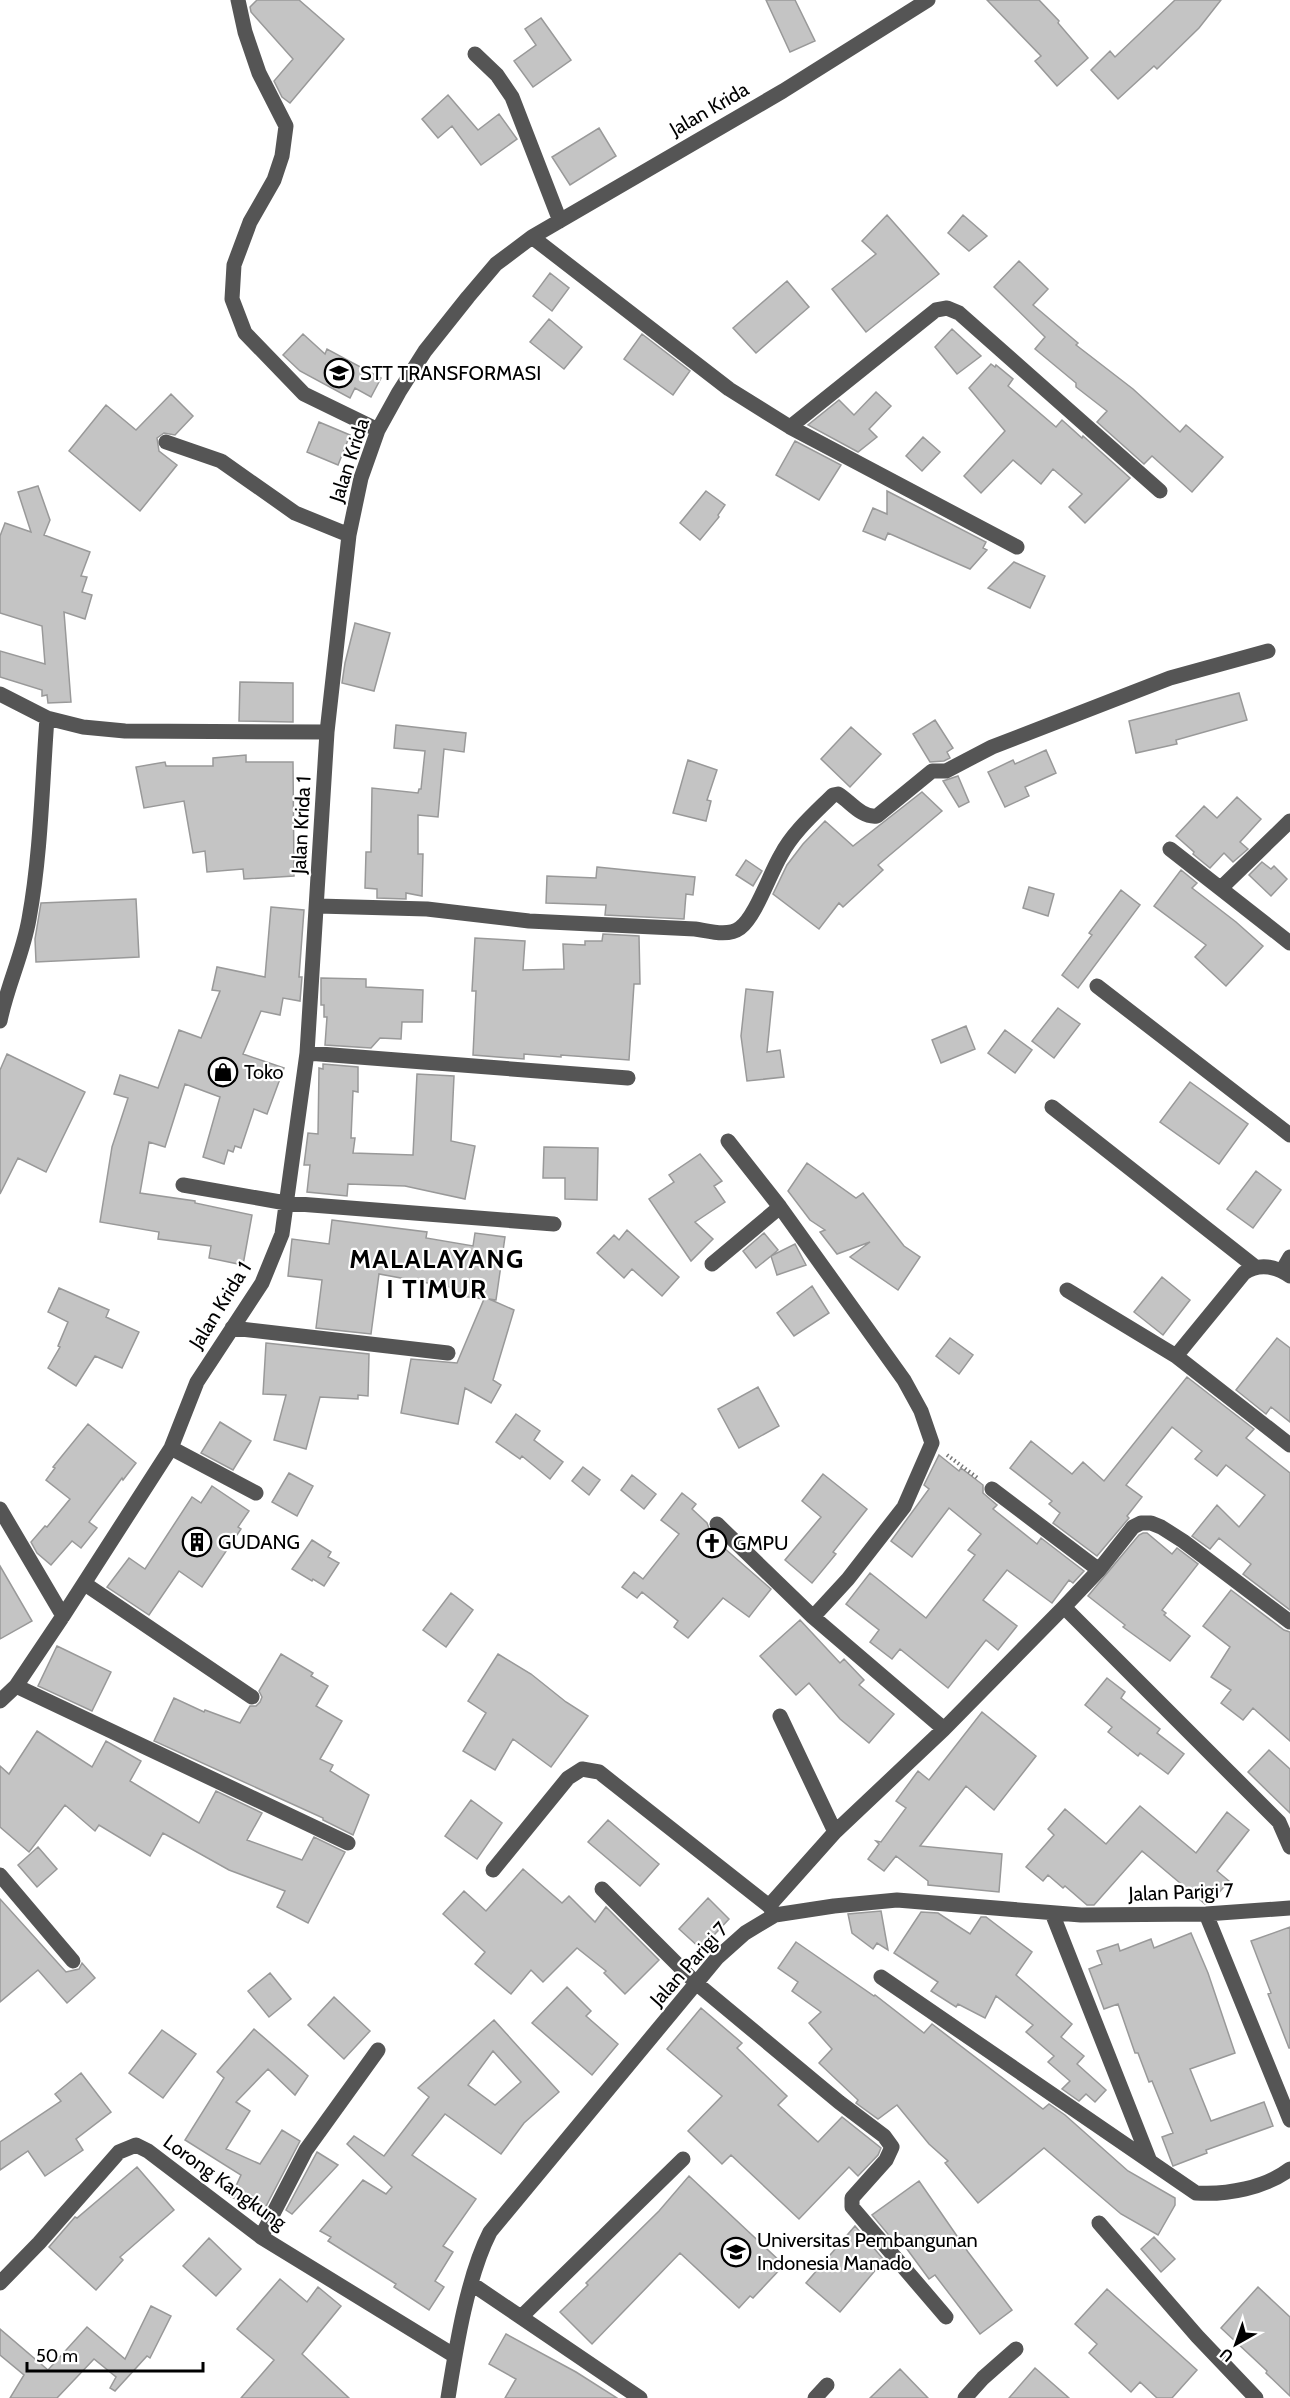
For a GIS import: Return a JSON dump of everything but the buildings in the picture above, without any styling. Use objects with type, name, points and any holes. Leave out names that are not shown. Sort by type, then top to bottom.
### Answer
[{"type":"street","points":[[238,0],[245,32],[259,72],[286,126],[282,156],[274,180],[250,222],[234,265],[232,299],[245,333],[304,394],[378,430]]},
{"type":"street","name":"Jalan Krida","points":[[327,732],[349,535],[361,478],[378,430],[399,392],[426,351],[468,297],[496,264],[532,237],[783,91],[928,0]]},
{"type":"street","points":[[475,54],[497,75],[513,97],[560,221]]},
{"type":"street","points":[[532,237],[729,389],[790,427],[1017,547]]},
{"type":"street","points":[[790,427],[936,310],[947,308],[958,313],[993,343],[1160,491]]},
{"type":"street","points":[[166,442],[221,461],[295,513],[349,535]]},
{"type":"street","points":[[318,906],[427,909],[529,921],[695,929],[721,933],[740,928],[750,918],[782,852],[792,838],[833,795],[838,794],[843,797],[865,815],[877,816],[932,771],[946,771],[992,747],[1170,678],[1268,651]]},
{"type":"street","points":[[0,694],[47,718],[82,727],[125,730],[327,732]]},
{"type":"street","points":[[0,1021],[20,958],[29,919],[47,718]]},
{"type":"street","name":"Jalan Krida 1","points":[[0,1701],[16,1686],[63,1617],[171,1448],[197,1383],[262,1283],[282,1234],[307,1053],[318,906],[327,732]]},
{"type":"street","points":[[1221,888],[1290,821]]},
{"type":"street","points":[[1170,849],[1290,943]]},
{"type":"street","points":[[1097,986],[1290,1135]]},
{"type":"street","points":[[307,1053],[628,1078]]},
{"type":"street","points":[[1052,1107],[1254,1266]]},
{"type":"street","points":[[728,1141],[780,1207],[904,1380],[921,1411],[932,1443],[904,1507],[848,1579],[813,1617]]},
{"type":"street","points":[[183,1185],[286,1203],[554,1224]]},
{"type":"street","points":[[712,1264],[780,1207]]},
{"type":"street","points":[[1176,1356],[1244,1273],[1254,1266],[1287,1268]]},
{"type":"street","points":[[1067,1290],[1176,1356],[1290,1445]]},
{"type":"street","points":[[232,1328],[448,1353]]},
{"type":"street","points":[[171,1448],[256,1493]]},
{"type":"street","points":[[992,1489],[1099,1570]]},
{"type":"street","points":[[0,1509],[63,1617]]},
{"type":"street","points":[[493,1870],[568,1778],[582,1769],[599,1772],[772,1911],[835,1832],[944,1728],[1065,1607],[1099,1570],[1133,1527],[1141,1523],[1150,1523],[1183,1541],[1290,1622]]},
{"type":"street","points":[[717,1524],[813,1617],[944,1728]]},
{"type":"street","points":[[85,1584],[252,1697]]},
{"type":"street","points":[[1065,1607],[1279,1822],[1290,1847]]},
{"type":"street","points":[[16,1686],[348,1843]]},
{"type":"street","points":[[780,1716],[835,1832]]},
{"type":"street","points":[[0,1875],[73,1961]]},
{"type":"street","points":[[602,1889],[696,1983],[838,2102],[884,2136],[892,2147],[886,2160],[852,2198],[852,2207],[946,2317]]},
{"type":"street","name":"Jalan Parigi 7","points":[[448,2398],[455,2356],[480,2252],[490,2232],[731,1943],[772,1911],[897,1900],[1081,1915],[1206,1914],[1290,1908]]},
{"type":"street","points":[[1052,1913],[1149,2159]]},
{"type":"street","points":[[1206,1914],[1290,2120]]},
{"type":"street","points":[[881,1977],[1196,2193],[1212,2194],[1260,2184],[1281,2176],[1290,2169]]},
{"type":"street","points":[[261,2237],[306,2150],[378,2050]]},
{"type":"street","name":"Lorong Kangkung","points":[[0,2283],[39,2243],[119,2152],[136,2145],[148,2151],[261,2237],[455,2356]]},
{"type":"street","points":[[522,2316],[683,2159]]},
{"type":"street","points":[[1099,2223],[1197,2336],[1256,2398]]},
{"type":"street","points":[[472,2284],[640,2398]]},
{"type":"street","points":[[965,2398],[983,2378],[1016,2349]]},
{"type":"street","points":[[815,2398],[826,2385]]},
{"type":"path","points":[[932,1443],[992,1489]]},
{"type":"place","name":"STT TRANSFORMASI","points":[[339,373]]},
{"type":"place","name":"Toko","points":[[223,1072]]},
{"type":"place","name":"GUDANG","points":[[197,1542]]},
{"type":"place","name":"GMPU","points":[[712,1543]]},
{"type":"place","name":"Universitas Pembangunan Indonesia Manado","points":[[736,2252]]},
{"type":"district","name":"MALALAYANG I TIMUR","points":[[437,1274]]}]
